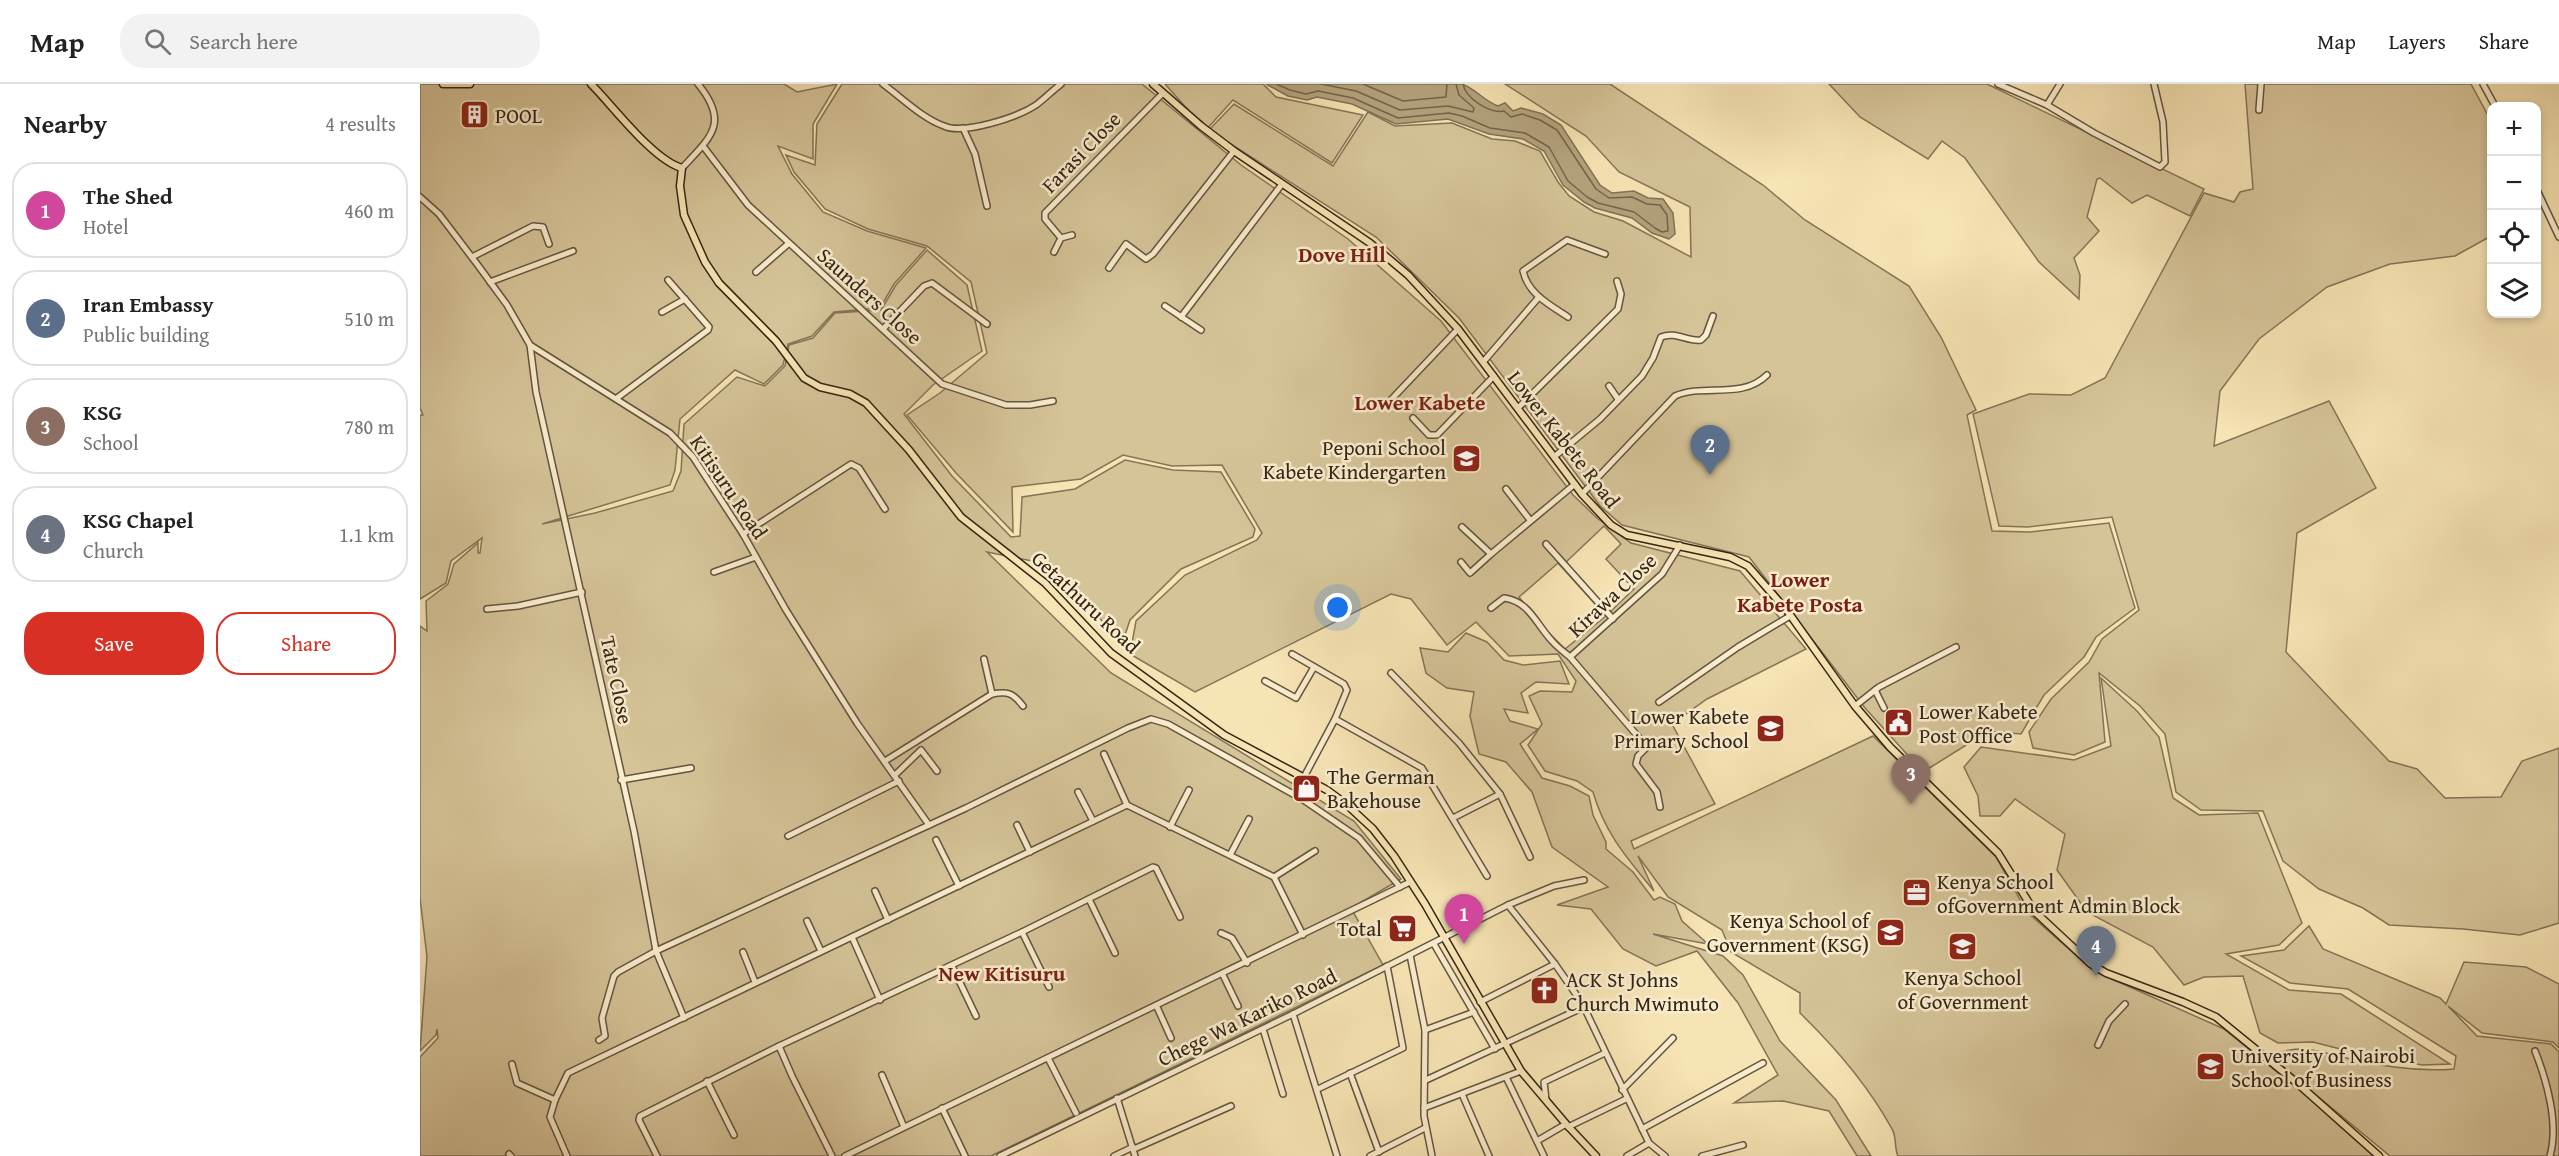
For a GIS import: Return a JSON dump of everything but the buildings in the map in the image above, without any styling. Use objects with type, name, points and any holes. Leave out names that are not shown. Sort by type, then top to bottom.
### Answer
[{"type":"main road","points":[[443,84],[470,84]]},
{"type":"main road","points":[[591,84],[659,155],[673,165],[682,168]]},
{"type":"main road","name":"Lower Kabete Road","points":[[1154,84],[1201,126],[1385,255],[1423,290],[1484,362],[1582,494],[1611,525],[1634,537],[1730,557],[1744,563],[1758,576],[1855,705],[1899,757],[1998,853],[2034,911],[2091,964],[2114,977],[2183,1002],[2216,1017],[2297,1083],[2379,1156]]},
{"type":"main road","name":"Getathuru Road","points":[[682,168],[680,186],[684,215],[705,262],[719,283],[776,341],[804,378],[820,387],[850,393],[866,403],[909,450],[962,517],[1045,583],[1111,653],[1224,735],[1304,777],[1346,804],[1374,829],[1437,924],[1443,939],[1521,1071],[1596,1156]]},
{"type":"street","points":[[682,168],[702,146],[714,124],[716,115],[709,99],[698,84]]},
{"type":"street","points":[[883,84],[942,126],[952,129],[963,129],[1022,112],[1035,105],[1061,84]]},
{"type":"street","points":[[1998,84],[2047,105],[2094,133],[2160,167],[2164,162],[2163,122],[2154,84]]},
{"type":"street","points":[[2047,105],[2060,84]]},
{"type":"street","points":[[2259,110],[2261,84]]},
{"type":"street","points":[[2484,84],[2493,102]]},
{"type":"street","name":"Farasi Close","points":[[1061,238],[1045,219],[1045,213],[1163,93]]},
{"type":"street","points":[[963,129],[975,154],[987,206]]},
{"type":"street","name":"Saunders Close","points":[[702,146],[739,196],[788,244],[884,328],[942,384],[1006,405],[1030,405],[1053,401]]},
{"type":"street","points":[[1109,268],[1126,244],[1146,259],[1153,254],[1234,151]]},
{"type":"street","points":[[1181,316],[1282,184]]},
{"type":"street","name":"Kitisuru Road","points":[[420,197],[439,214],[472,257],[507,305],[530,345],[670,433],[693,457],[743,534],[786,610],[857,723],[929,825]]},
{"type":"street","points":[[2541,199],[2559,237]]},
{"type":"street","points":[[472,257],[533,226],[543,227],[549,244]]},
{"type":"street","points":[[1054,252],[1061,238],[1072,235]]},
{"type":"street","points":[[1568,317],[1539,297],[1525,279],[1524,271],[1564,241],[1605,254]]},
{"type":"street","points":[[756,272],[788,244]]},
{"type":"street","points":[[490,282],[573,251]]},
{"type":"street","points":[[617,398],[708,330],[709,327],[668,280]]},
{"type":"street","points":[[1518,408],[1618,309],[1621,294],[1617,281]]},
{"type":"street","points":[[884,328],[924,286],[932,283],[987,324]]},
{"type":"street","points":[[1484,362],[1539,297]]},
{"type":"street","points":[[662,312],[685,299]]},
{"type":"street","points":[[1165,306],[1201,330]]},
{"type":"street","points":[[1554,457],[1600,419],[1642,376],[1653,358],[1661,337],[1673,334],[1695,341],[1701,340],[1706,335],[1713,316]]},
{"type":"street","points":[[1388,403],[1458,329]]},
{"type":"street","name":"Tate Close","points":[[530,345],[536,392],[634,831],[656,951],[684,1017]]},
{"type":"street","points":[[1413,418],[1429,435],[1437,435],[1494,375]]},
{"type":"street","points":[[1582,494],[1675,396],[1754,385],[1767,375]]},
{"type":"street","points":[[1609,386],[1618,399]]},
{"type":"street","points":[[743,534],[851,465],[859,468],[885,509]]},
{"type":"street","points":[[1461,562],[1470,573],[1575,484]]},
{"type":"street","points":[[1506,489],[1530,520]]},
{"type":"street","points":[[1462,526],[1491,555]]},
{"type":"street","points":[[1546,544],[1613,619]]},
{"type":"street","name":"Kirawa Close","points":[[1660,807],[1657,792],[1636,764],[1638,756],[1647,747],[1570,657],[1661,576],[1680,545]]},
{"type":"street","points":[[714,572],[756,557]]},
{"type":"street","points":[[487,609],[534,603],[582,592]]},
{"type":"street","points":[[1491,608],[1504,598],[1524,604],[1552,642],[1570,657]]},
{"type":"street","points":[[1659,702],[1690,678],[1790,616]]},
{"type":"street","points":[[1855,705],[1875,690],[1956,647]]},
{"type":"street","points":[[1292,654],[1346,687],[1335,719],[1304,777]]},
{"type":"street","points":[[984,658],[992,694]]},
{"type":"street","points":[[1265,681],[1295,699],[1314,667]]},
{"type":"street","points":[[1391,673],[1459,743],[1500,794],[1530,857]]},
{"type":"street","points":[[1875,690],[1884,708]]},
{"type":"street","points":[[885,760],[992,694],[1004,692],[1014,694],[1023,706]]},
{"type":"street","points":[[599,1040],[605,1036],[602,1018],[614,976],[656,951],[929,825],[1128,728],[1154,719],[1209,747],[1336,820],[1359,838],[1400,887]]},
{"type":"street","points":[[1335,719],[1422,768],[1487,876]]},
{"type":"street","points":[[895,775],[921,750],[937,771]]},
{"type":"street","points":[[1104,754],[1127,805],[1274,877],[1303,935]]},
{"type":"street","points":[[621,780],[691,768]]},
{"type":"street","points":[[788,836],[899,780]]},
{"type":"street","points":[[1170,827],[1189,790]]},
{"type":"street","points":[[1078,792],[1093,821]]},
{"type":"street","points":[[1453,818],[1500,794]]},
{"type":"street","points":[[567,1156],[550,1120],[555,1100],[568,1073],[1127,805]]},
{"type":"street","points":[[1230,855],[1249,819]]},
{"type":"street","points":[[1017,825],[1030,852]]},
{"type":"street","points":[[936,840],[959,886]]},
{"type":"street","points":[[1274,877],[1315,851]]},
{"type":"street","points":[[657,1156],[639,1118],[707,1081],[952,966],[1153,867],[1156,868],[1180,917]]},
{"type":"street","name":"Chege Wa Kariko Road","points":[[1000,1156],[1263,1029],[1508,905],[1554,886],[1584,880]]},
{"type":"street","points":[[845,1156],[1223,975],[1410,882]]},
{"type":"street","points":[[875,891],[888,920]]},
{"type":"street","points":[[1089,899],[1115,953]]},
{"type":"street","points":[[1508,905],[1555,964],[1584,1007],[1649,1143],[1665,1156]]},
{"type":"street","points":[[807,921],[821,951]]},
{"type":"street","points":[[1022,932],[1049,987]]},
{"type":"street","points":[[1221,933],[1232,938],[1247,963]]},
{"type":"street","points":[[852,937],[880,1000]]},
{"type":"street","points":[[1434,944],[1495,1049]]},
{"type":"street","points":[[743,952],[755,982]]},
{"type":"street","points":[[1410,955],[1425,1030],[1425,1128],[1432,1156]]},
{"type":"street","points":[[1480,1002],[1555,964]]},
{"type":"street","points":[[952,966],[976,1016]]},
{"type":"street","points":[[1318,1089],[1404,1047],[1387,966]]},
{"type":"street","points":[[1223,975],[1238,1006]]},
{"type":"street","points":[[2098,1045],[2109,1021],[2125,1004]]},
{"type":"street","points":[[1157,1006],[1171,1038]]},
{"type":"street","points":[[1426,1080],[1584,1007]]},
{"type":"street","points":[[1425,1030],[1474,1012]]},
{"type":"street","points":[[1293,1014],[1337,1156]]},
{"type":"street","points":[[1263,1029],[1283,1094]]},
{"type":"street","points":[[1622,1090],[1673,1038]]},
{"type":"street","points":[[779,1046],[832,1156]]},
{"type":"street","points":[[2535,1051],[2556,1103],[2558,1123],[2556,1146],[2550,1156]]},
{"type":"street","points":[[1547,1102],[1545,1082],[1605,1053]]},
{"type":"street","points":[[1048,1058],[1076,1113]]},
{"type":"street","points":[[1642,1129],[1763,1063]]},
{"type":"street","points":[[512,1064],[517,1083],[555,1100]]},
{"type":"street","points":[[1424,1108],[1521,1071]]},
{"type":"street","points":[[1350,1073],[1379,1152]]},
{"type":"street","points":[[882,1075],[904,1127]]},
{"type":"street","points":[[1506,1077],[1544,1156]]},
{"type":"street","points":[[707,1081],[734,1135]]},
{"type":"street","points":[[1462,1094],[1489,1156]]},
{"type":"street","points":[[1117,1098],[1136,1156]]},
{"type":"street","points":[[1537,1141],[1626,1099]]},
{"type":"street","points":[[1114,1156],[1231,1106]]},
{"type":"street","points":[[942,1108],[965,1156]]},
{"type":"street","points":[[1370,1156],[1425,1128]]},
{"type":"street","points":[[1627,1156],[1649,1143]]},
{"type":"street","points":[[1702,1156],[1743,1144]]},
{"type":"shaded area","points":[[420,84],[784,84],[797,92],[837,84],[813,124],[813,159],[778,146],[792,174],[823,212],[867,231],[926,248],[894,284],[880,308],[834,312],[812,336],[788,344],[783,365],[764,384],[735,370],[680,419],[675,470],[670,485],[542,524],[595,513],[673,491],[681,471],[684,424],[737,377],[765,386],[785,366],[789,345],[813,338],[835,313],[881,310],[896,285],[927,250],[967,285],[982,351],[933,385],[904,414],[952,476],[1011,537],[1020,536],[1022,497],[1075,489],[1125,460],[1173,470],[1221,472],[1255,529],[1253,537],[1181,569],[1130,620],[1122,644],[1077,592],[1047,564],[987,552],[1111,673],[1354,821],[1401,879],[1351,908],[1383,965],[991,1156],[420,1156],[420,1057],[438,1038],[437,1029],[436,1035],[420,1051],[427,957],[420,898],[420,626],[427,631],[426,601],[448,584],[454,564],[478,543],[478,553],[480,553],[482,538],[451,561],[446,583],[420,599],[420,415],[423,415],[420,408]]},
{"type":"shaded area","points":[[842,84],[1142,84],[1241,165],[1348,239],[1441,321],[1573,495],[1597,518],[1631,543],[1740,571],[1806,649],[1707,699],[1672,724],[1715,804],[1631,841],[1634,849],[1873,736],[1996,857],[2027,912],[2094,971],[2224,1029],[2312,1100],[2374,1156],[1898,1156],[1894,1132],[1873,1097],[1839,1053],[1800,1013],[1800,993],[1731,952],[1722,930],[1668,897],[1638,856],[1654,891],[1626,857],[1611,833],[1593,792],[1577,781],[1545,771],[1528,745],[1542,724],[1529,696],[1540,691],[1572,692],[1576,681],[1558,654],[1509,656],[1476,622],[1447,645],[1411,599],[1391,594],[1195,692],[1130,654],[1136,621],[1185,575],[1257,540],[1262,533],[1222,465],[1172,466],[1123,455],[1081,479],[1012,487],[1013,532],[956,473],[907,415],[940,393],[987,353],[971,282],[927,246],[868,229],[825,209],[794,172],[786,155],[815,165],[817,124]],"holes":[[[1604,526],[1621,544],[1606,559],[1634,589],[1610,612],[1564,564]],[[1558,563],[1606,616],[1565,649],[1540,624],[1519,597]]]},
{"type":"shaded area","points":[[1165,84],[1263,84],[1276,97],[1363,115],[1332,163],[1233,100],[1206,130]]},
{"type":"shaded area","points":[[1505,84],[1610,84],[1763,185],[1805,220],[1909,286],[1941,337],[1976,410],[1967,415],[1992,531],[2030,532],[2109,523],[2135,608],[2096,637],[2084,657],[2044,695],[2021,734],[1975,730],[1968,744],[1923,772],[1865,708],[1749,557],[1622,525],[1600,506],[1459,318],[1376,237],[1209,130],[1234,104],[1333,166],[1368,112],[1395,126],[1452,123],[1492,139],[1515,141],[1540,151],[1569,196],[1594,212],[1623,221],[1691,257],[1690,207],[1619,172],[1586,136]]},
{"type":"shaded area","points":[[1829,84],[1987,84],[2204,189],[2190,216],[2147,195],[2132,203],[2100,178],[2097,179],[2087,217],[2099,231],[2074,258],[2080,275],[2079,299],[2039,262],[1965,158],[1942,141],[1928,159],[1860,117]]},
{"type":"shaded area","points":[[2245,84],[2471,84],[2487,114],[2487,238],[2455,256],[2390,264],[2327,287],[2259,339],[2220,391],[2214,446],[2329,401],[2376,488],[2297,533],[2286,652],[2389,761],[2417,769],[2445,798],[2501,797],[2522,761],[2559,748],[2559,923],[2520,935],[2389,925],[2363,908],[2319,889],[2283,861],[2263,811],[2201,810],[2176,792],[2165,734],[2140,706],[2099,673],[2105,742],[2074,755],[2033,748],[2029,732],[2051,699],[2089,662],[2102,639],[2139,610],[2112,517],[2028,527],[1999,526],[1973,414],[2029,394],[2071,395],[2105,378],[2204,193],[2234,202],[2240,192],[2253,189]]},
{"type":"shaded area","points":[[1466,633],[1487,642],[1504,660],[1523,665],[1560,661],[1569,684],[1536,682],[1521,693],[1528,713],[1504,709],[1510,721],[1538,729],[1520,744],[1542,778],[1570,786],[1589,796],[1593,815],[1606,842],[1606,849],[1633,872],[1654,900],[1660,897],[1675,904],[1682,921],[1708,944],[1653,934],[1723,956],[1743,975],[1780,1041],[1836,1100],[1871,1156],[1857,1156],[1829,1111],[1783,1101],[1734,1103],[1778,1075],[1738,1003],[1697,951],[1656,966],[1623,949],[1591,909],[1557,905],[1608,887],[1552,847],[1532,792],[1506,762],[1479,754],[1470,716],[1474,692],[1447,688],[1426,673],[1420,648],[1448,652]]},
{"type":"shaded area","points":[[2101,678],[2137,711],[2159,737],[2173,798],[2199,815],[2258,813],[2302,923],[2279,945],[2226,954],[2289,990],[2341,994],[2450,1064],[2422,1065],[2313,1042],[2278,1043],[2260,1033],[2243,976],[2204,977],[2184,985],[2153,947],[2087,912],[2057,870],[2065,834],[2015,799],[2000,816],[1980,816],[1978,796],[1964,767],[1981,747],[2074,760],[2111,746]]},
{"type":"shaded area","points":[[2309,926],[2323,949],[2440,998],[2446,1004],[2464,962],[2526,967],[2559,984],[2559,1048],[2553,1042],[2482,1033],[2448,1006],[2477,1036],[2551,1044],[2559,1052],[2559,1156],[2390,1156],[2270,1057],[2281,1052],[2301,1049],[2390,1066],[2428,1070],[2454,1069],[2456,1056],[2348,989],[2290,983],[2241,956],[2284,950]]},
{"type":"water","points":[[1266,84],[1462,84],[1498,106],[1505,103],[1513,111],[1521,108],[1543,114],[1561,125],[1600,185],[1612,193],[1634,191],[1648,198],[1663,199],[1673,213],[1675,234],[1669,239],[1652,233],[1632,218],[1595,208],[1584,202],[1563,185],[1544,151],[1523,139],[1489,134],[1448,119],[1396,124],[1352,104],[1317,97],[1307,100],[1288,96]]},
{"type":"place","name":"POOL","points":[[474,115]]},
{"type":"place","name":"Peponi School Kabete Kindergarten","points":[[1467,459]]},
{"type":"place","name":"Iran Embassy","points":[[1710,475]]},
{"type":"place","name":"Lower Kabete Post Office","points":[[1898,723]]},
{"type":"place","name":"Lower Kabete Primary School","points":[[1770,728]]},
{"type":"place","name":"The German Bakehouse","points":[[1306,788]]},
{"type":"place","name":"KSG","points":[[1911,804]]},
{"type":"place","name":"Kenya School ofGovernment Admin Block","points":[[1916,893]]},
{"type":"place","name":"Total","points":[[1403,928]]},
{"type":"place","name":"Kenya School of Government (KSG)","points":[[1890,932]]},
{"type":"place","name":"The Shed","points":[[1464,944]]},
{"type":"place","name":"Kenya School of Government","points":[[1963,946]]},
{"type":"place","name":"KSG Chapel","points":[[2096,976]]},
{"type":"place","name":"ACK St Johns Church Mwimuto","points":[[1545,991]]},
{"type":"place","name":"University of Nairobi School of Business","points":[[2210,1067]]},
{"type":"district","name":"Dove Hill","points":[[1342,254]]},
{"type":"district","name":"Lower Kabete","points":[[1420,402]]},
{"type":"district","name":"Lower Kabete Posta","points":[[1800,592]]},
{"type":"district","name":"New Kitisuru","points":[[1002,973]]}]
